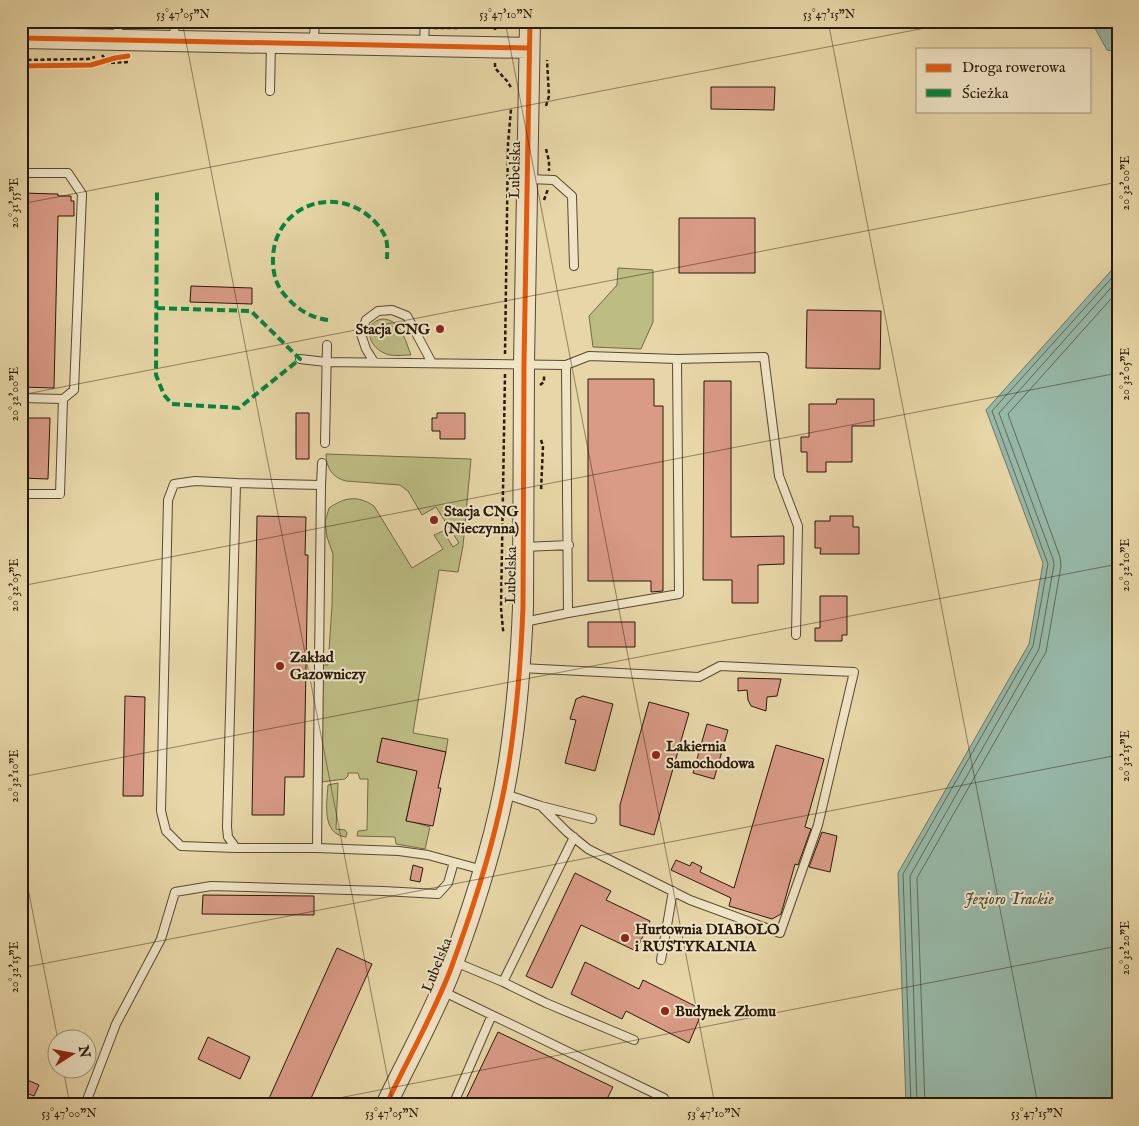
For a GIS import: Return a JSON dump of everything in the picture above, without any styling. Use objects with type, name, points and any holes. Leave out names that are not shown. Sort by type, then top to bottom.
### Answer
[{"type":"street","name":"Lubelska","points":[[386,1105],[453,962],[483,870],[503,794],[514,724],[520,668],[524,547],[524,364],[530,21]]},
{"type":"street","points":[[21,38],[123,45],[174,41],[529,48]]},
{"type":"lane","points":[[174,41],[175,21]]},
{"type":"lane","points":[[312,43],[315,26],[318,21]]},
{"type":"lane","points":[[424,46],[425,21]]},
{"type":"lane","points":[[270,91],[271,43]]},
{"type":"lane","points":[[21,173],[68,173],[82,194],[74,390],[63,399],[21,398]]},
{"type":"lane","points":[[528,179],[554,180],[572,196],[574,266]]},
{"type":"lane","points":[[374,362],[366,349],[361,334],[366,320],[378,311],[392,310],[407,316],[432,363]]},
{"type":"lane","points":[[325,442],[327,345]]},
{"type":"lane","points":[[300,360],[326,362],[566,365],[589,356],[677,359],[764,358],[779,476],[798,526],[796,635]]},
{"type":"lane","points":[[522,622],[679,594],[677,359]]},
{"type":"lane","points":[[566,365],[569,545],[568,613]]},
{"type":"lane","points":[[21,494],[60,494],[63,399]]},
{"type":"lane","points":[[317,848],[322,463]]},
{"type":"lane","points":[[321,485],[195,481],[174,484],[168,500],[162,811],[166,831],[181,846],[399,851],[428,855],[483,870]]},
{"type":"lane","points":[[236,483],[227,827],[228,837],[236,848]]},
{"type":"lane","points":[[524,547],[569,545]]},
{"type":"lane","points":[[520,668],[698,677],[720,666],[854,672],[818,825],[780,933],[690,900],[588,849],[540,806]]},
{"type":"lane","points":[[503,794],[540,806],[592,819]]},
{"type":"lane","points":[[503,982],[574,837]]},
{"type":"lane","points":[[86,1105],[116,1024],[161,939],[175,892],[211,886],[383,890],[438,894],[448,883],[454,862]]},
{"type":"lane","points":[[661,960],[673,891]]},
{"type":"lane","points":[[453,962],[634,1040]]},
{"type":"lane","points":[[441,990],[664,1098],[661,1105]]},
{"type":"lane","points":[[453,1105],[492,1016]]},
{"type":"path","points":[[495,29],[495,26],[500,21]]},
{"type":"path","points":[[99,63],[106,61],[123,45]]},
{"type":"path","points":[[21,60],[88,59],[102,54],[106,61]]},
{"type":"path","points":[[21,66],[92,65]]},
{"type":"green space","points":[[618,268],[653,270],[653,322],[641,349],[593,347],[589,316],[617,285]]},
{"type":"green space","points":[[382,319],[398,326],[411,355],[387,354],[378,350],[369,335],[372,325]]},
{"type":"green space","points":[[326,454],[471,459],[463,546],[458,572],[439,570],[413,733],[448,739],[446,752],[382,738],[377,762],[420,771],[414,784],[406,820],[430,827],[425,849],[396,844],[395,837],[357,836],[358,831],[367,830],[368,779],[360,779],[358,773],[348,773],[345,779],[321,782],[323,665],[328,665],[333,554],[327,537],[325,522],[329,508],[340,502],[357,499],[368,502],[374,506],[412,568],[443,549],[434,535],[443,531],[453,547],[459,543],[436,507],[422,515],[408,491],[400,485],[341,480],[331,472],[327,464]]},
{"type":"green space","points":[[338,783],[336,829],[345,830],[347,833],[346,837],[338,835],[333,830],[327,817],[328,785]]},
{"type":"water","points":[[1091,21],[1118,21],[1118,52],[1107,50]]},
{"type":"water","name":"Jezioro Trackie","points":[[1118,263],[1118,1105],[906,1105],[898,873],[1029,644],[1043,563],[986,410]]},
{"type":"building","points":[[711,87],[775,87],[774,110],[711,109]]},
{"type":"building","points":[[21,193],[58,194],[58,196],[71,196],[71,201],[74,201],[74,216],[58,216],[54,388],[21,387]]},
{"type":"building","points":[[679,218],[755,218],[755,273],[679,273]]},
{"type":"building","points":[[191,286],[252,288],[252,304],[190,302]]},
{"type":"building","points":[[807,310],[881,311],[880,369],[806,368]]},
{"type":"building","points":[[588,379],[654,379],[654,406],[663,406],[663,591],[651,592],[651,581],[588,581]]},
{"type":"building","points":[[704,381],[731,381],[731,537],[784,536],[784,564],[758,565],[758,603],[732,603],[732,580],[703,580]]},
{"type":"building","points":[[837,399],[874,399],[874,426],[852,426],[852,462],[826,462],[826,472],[807,472],[807,452],[801,452],[801,437],[809,437],[809,404],[836,404]]},
{"type":"building","points":[[296,413],[309,413],[309,459],[296,459]]},
{"type":"building","points":[[437,413],[465,413],[465,439],[440,439],[440,431],[432,431],[432,418],[437,418]]},
{"type":"building","points":[[21,418],[50,418],[48,479],[21,478]]},
{"type":"building","name":"Zakład Gazowniczy","points":[[257,516],[306,517],[305,555],[308,555],[304,777],[285,777],[284,815],[252,815]]},
{"type":"building","points":[[830,516],[853,516],[853,527],[859,527],[859,554],[820,554],[821,548],[815,548],[815,521],[830,521]]},
{"type":"building","points":[[820,596],[847,596],[847,635],[842,635],[842,641],[815,641],[815,628],[820,628]]},
{"type":"building","points":[[588,622],[635,622],[635,647],[588,647]]},
{"type":"building","points":[[738,678],[781,679],[777,696],[767,697],[766,711],[751,706],[747,690],[738,691]]},
{"type":"building","points":[[125,696],[145,697],[143,796],[123,796]]},
{"type":"building","points":[[583,696],[613,704],[595,771],[565,763],[576,720],[570,719],[576,699]]},
{"type":"building","name":"Lakiernia Samochodowa","points":[[649,702],[689,713],[654,835],[620,825],[620,805]]},
{"type":"building","points":[[707,724],[728,730],[714,779],[693,773]]},
{"type":"building","points":[[382,738],[446,752],[438,788],[441,788],[433,826],[406,821],[417,771],[377,762]]},
{"type":"building","points":[[776,745],[824,759],[805,827],[811,829],[798,865],[795,864],[781,914],[772,919],[729,906],[731,898],[671,870],[676,860],[690,866],[692,862],[702,867],[700,872],[734,888]]},
{"type":"building","points":[[822,832],[837,836],[830,872],[809,867]]},
{"type":"building","points":[[413,865],[423,868],[420,882],[410,880]]},
{"type":"building","name":"Hurtownia DIABOLO i RUSTYKALNIA","points":[[575,873],[611,891],[606,900],[650,921],[636,951],[581,925],[552,988],[526,976]]},
{"type":"building","points":[[203,895],[314,896],[314,915],[202,914]]},
{"type":"building","points":[[337,948],[372,964],[308,1105],[266,1105]]},
{"type":"building","points":[[585,962],[639,989],[643,980],[703,1010],[689,1043],[626,1011],[622,1019],[571,994]]},
{"type":"building","points":[[498,1032],[613,1087],[604,1105],[463,1105]]},
{"type":"building","points":[[208,1037],[250,1057],[240,1079],[198,1059]]},
{"type":"building","points":[[25,1079],[39,1085],[34,1096],[21,1091]]},
{"type":"marked path","points":[[157,191],[156,375],[164,395],[172,404],[239,408],[300,359],[251,311],[157,308]]},
{"type":"marked path","points":[[328,320],[309,315],[298,308],[283,293],[275,278],[273,261],[275,242],[282,227],[293,215],[307,207],[323,202],[339,202],[356,208],[371,218],[382,231],[387,241],[387,259]]},
{"type":"cycle path","points":[[386,1105],[443,988],[468,920],[485,868],[499,815],[512,743],[523,607],[524,364],[530,21]]},
{"type":"cycle path","points":[[21,38],[529,48]]},
{"type":"cycle path","points":[[21,66],[91,65],[128,56]]},
{"type":"place","name":"Stacja CNG","points":[[440,329]]},
{"type":"place","name":"Stacja CNG (Nieczynna)","points":[[434,520]]},
{"type":"place","name":"Zakład Gazowniczy","points":[[280,666]]},
{"type":"place","name":"Lakiernia Samochodowa","points":[[656,755]]},
{"type":"place","name":"Hurtownia DIABOLO i RUSTYKALNIA","points":[[625,938]]},
{"type":"place","name":"Budynek Złomu","points":[[665,1011]]}]
